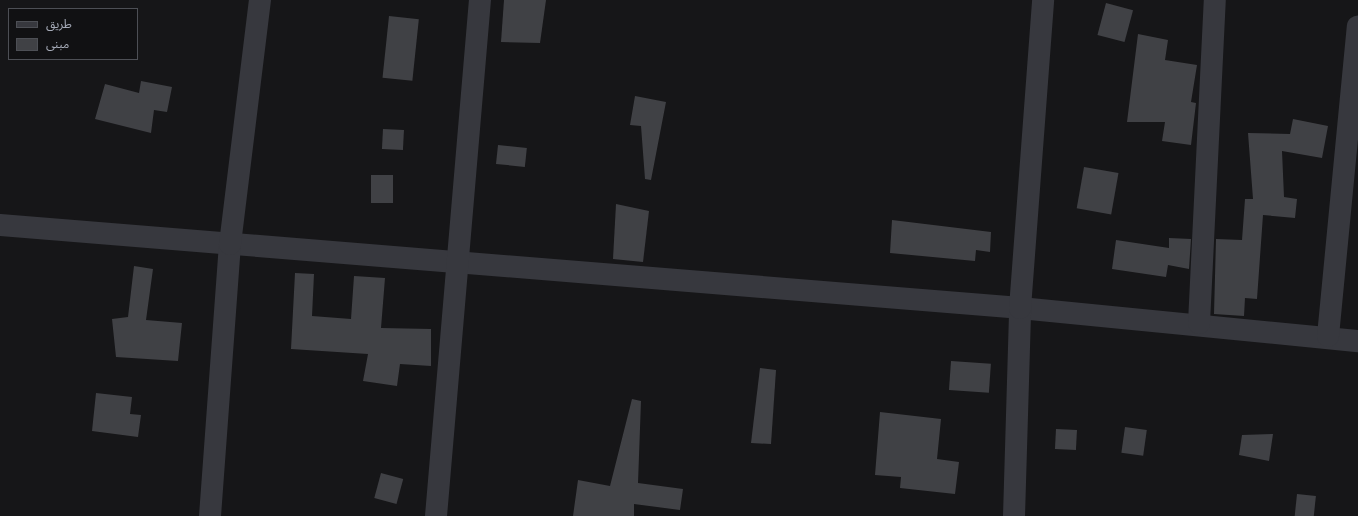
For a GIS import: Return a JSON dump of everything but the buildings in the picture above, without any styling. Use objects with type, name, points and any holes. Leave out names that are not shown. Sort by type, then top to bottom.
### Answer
[{"type":"street","points":[[210,516],[230,244],[260,0]]},
{"type":"street","points":[[436,516],[459,263],[480,0]]},
{"type":"street","points":[[1014,516],[1020,308],[1043,0]]},
{"type":"street","points":[[1199,323],[1216,0]]},
{"type":"street","points":[[1328,336],[1358,26]]},
{"type":"street","points":[[0,225],[1199,323],[1328,336],[1358,341]]}]
